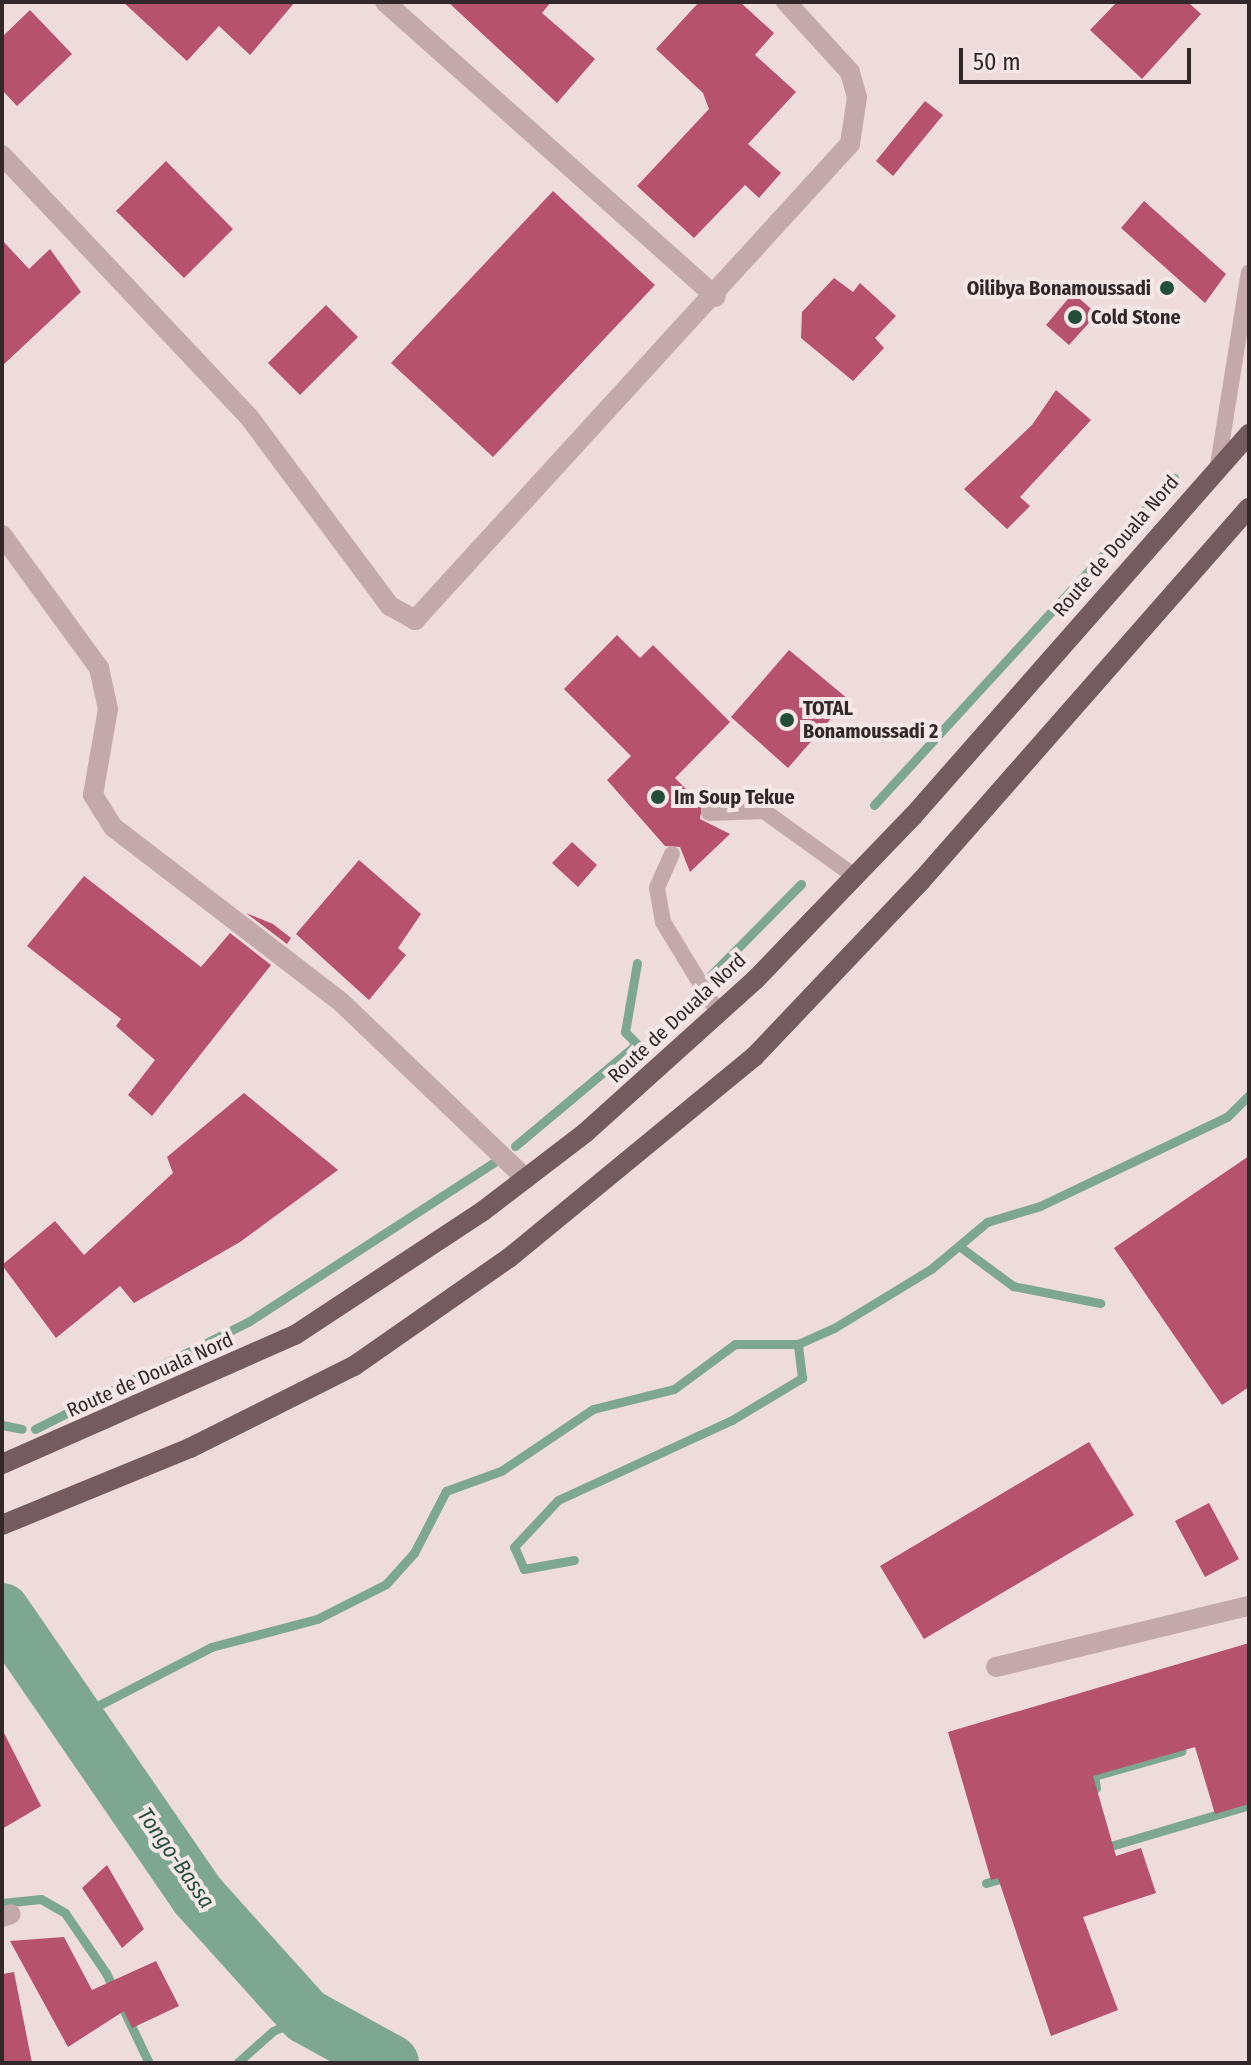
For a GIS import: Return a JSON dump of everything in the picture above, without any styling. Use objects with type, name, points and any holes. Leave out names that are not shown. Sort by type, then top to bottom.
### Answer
[{"type":"main road","name":"Route de Douala Nord","points":[[2,1464],[295,1335],[526,1179],[719,1014],[856,877],[1218,465],[1249,434]]},
{"type":"main road","points":[[4,1524],[190,1448],[354,1366],[521,1248],[754,1057],[921,881],[1249,507]]},
{"type":"street","points":[[385,2],[716,297]]},
{"type":"street","points":[[2,155],[249,417],[400,617],[415,620],[716,297],[850,144],[856,123],[850,72],[786,2]]},
{"type":"street","points":[[2,535],[99,668],[108,709],[93,795],[113,827],[341,1002],[526,1179]]},
{"type":"street","points":[[996,1667],[1249,1606]]},
{"type":"lane","points":[[1218,465],[1249,272]]},
{"type":"lane","points":[[709,813],[764,811],[856,877]]},
{"type":"lane","points":[[672,854],[657,888],[663,922],[719,1014]]},
{"type":"building","points":[[123,2],[295,2],[250,55],[219,26],[187,61]]},
{"type":"building","points":[[448,2],[551,2],[542,13],[595,59],[557,103]]},
{"type":"building","points":[[699,2],[740,2],[774,33],[755,55],[796,92],[748,144],[781,173],[759,198],[745,185],[694,238],[637,186],[709,109],[703,93],[656,49]]},
{"type":"building","points":[[1117,2],[1188,2],[1201,14],[1142,79],[1090,30]]},
{"type":"building","points":[[30,10],[72,54],[17,106],[2,90],[2,37]]},
{"type":"building","points":[[925,101],[943,115],[893,176],[876,161]]},
{"type":"building","points":[[166,161],[233,229],[184,278],[116,211]]},
{"type":"building","points":[[553,191],[655,285],[493,457],[391,363]]},
{"type":"building","points":[[1144,201],[1226,274],[1205,303],[1121,228]]},
{"type":"building","points":[[2,240],[29,269],[50,249],[81,292],[2,366]]},
{"type":"building","points":[[834,278],[853,292],[860,283],[896,316],[875,338],[884,348],[853,381],[801,338],[802,312]]},
{"type":"building","points":[[1073,293],[1097,314],[1069,345],[1046,325]]},
{"type":"building","points":[[326,305],[358,337],[300,395],[268,363]]},
{"type":"building","points":[[1056,390],[1091,420],[1020,497],[1030,506],[1007,529],[964,489],[1032,425]]},
{"type":"building","points":[[617,635],[640,658],[653,645],[730,722],[675,778],[702,805],[700,819],[730,834],[690,872],[680,847],[665,846],[607,780],[631,756],[564,689]]},
{"type":"building","points":[[789,650],[848,699],[788,768],[731,717]]},
{"type":"building","points":[[572,842],[597,865],[578,887],[552,863]]},
{"type":"building","points":[[359,860],[421,914],[398,948],[406,955],[369,1000],[296,934]]},
{"type":"building","points":[[84,876],[201,967],[230,933],[271,965],[152,1116],[128,1095],[155,1060],[116,1026],[121,1019],[27,946]]},
{"type":"building","points":[[246,913],[273,924],[291,938],[287,944]]},
{"type":"building","points":[[244,1093],[338,1170],[240,1242],[134,1303],[120,1286],[56,1338],[2,1265],[55,1221],[84,1255],[173,1173],[167,1157]]},
{"type":"building","points":[[1249,1156],[1249,1387],[1222,1405],[1114,1248]]},
{"type":"building","points":[[1089,1442],[1134,1515],[924,1639],[880,1566]]},
{"type":"building","points":[[1209,1503],[1239,1559],[1205,1577],[1175,1521]]},
{"type":"building","points":[[1249,1643],[1249,1804],[1215,1814],[1195,1747],[1093,1776],[1116,1856],[1141,1848],[1156,1893],[1083,1917],[1118,2010],[1051,2036],[998,1878],[991,1880],[948,1732]]},
{"type":"building","points":[[2,1729],[41,1806],[2,1829]]},
{"type":"building","points":[[107,1865],[144,1929],[122,1948],[82,1888]]},
{"type":"building","points":[[64,1937],[92,1990],[156,1961],[179,2006],[132,2028],[124,2011],[68,2047],[10,1941]]},
{"type":"building","points":[[14,1972],[32,2063],[2,2063],[2,1974]]},
{"type":"waterway","points":[[874,805],[1174,478]]},
{"type":"waterway","points":[[711,975],[801,884]]},
{"type":"waterway","points":[[515,1146],[637,1044],[625,1032],[637,963]]},
{"type":"waterway","points":[[80,1715],[211,1647],[317,1619],[386,1584],[414,1553],[446,1491],[501,1471],[593,1409],[674,1389],[735,1344],[798,1344],[834,1328],[931,1269],[987,1222],[1040,1206],[1227,1117],[1249,1095]]},
{"type":"waterway","points":[[35,1429],[248,1322],[494,1162]]},
{"type":"waterway","points":[[959,1246],[1013,1286],[1100,1303]]},
{"type":"waterway","points":[[574,1560],[524,1569],[514,1547],[558,1500],[732,1420],[802,1378],[798,1344]]},
{"type":"waterway","points":[[2,1425],[22,1429]]},
{"type":"waterway","name":"Tongo-Bassa","points":[[2,1611],[197,1895],[306,2016],[391,2063]]},
{"type":"waterway","points":[[1096,1788],[1094,1776],[1182,1751]]},
{"type":"waterway","points":[[1104,1848],[1249,1805]]},
{"type":"waterway","points":[[986,1883],[1010,1876]]},
{"type":"waterway","points":[[2,1903],[41,1899],[65,1913],[106,1973],[149,2063]]},
{"type":"waterway","points":[[237,2063],[273,2031],[306,2016]]},
{"type":"place","name":"Oilibya Bonamoussadi","points":[[1167,288]]},
{"type":"place","name":"Cold Stone","points":[[1075,317]]},
{"type":"place","name":"TOTAL Bonamoussadi 2","points":[[787,720]]},
{"type":"place","name":"Im Soup Tekue","points":[[658,797]]}]
